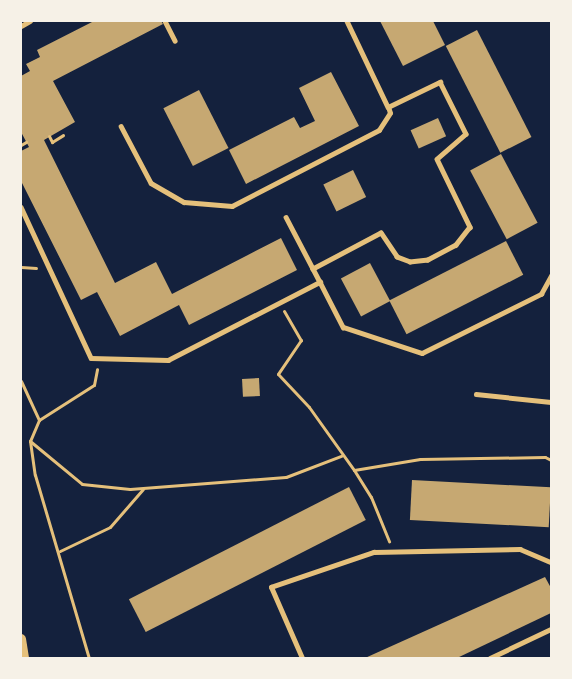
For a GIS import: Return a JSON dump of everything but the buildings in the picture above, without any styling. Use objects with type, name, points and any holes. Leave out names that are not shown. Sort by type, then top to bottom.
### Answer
[{"type":"street","points":[[21,639],[24,658]]},
{"type":"lane","points":[[21,26],[30,21]]},
{"type":"lane","points":[[165,21],[175,41]]},
{"type":"lane","points":[[121,126],[151,183],[184,202],[232,206],[379,130],[390,113],[347,21]]},
{"type":"lane","points":[[313,269],[381,233],[397,257],[410,262],[428,260],[456,245],[470,227],[437,159],[466,134],[440,82],[388,107]]},
{"type":"lane","points":[[21,207],[91,358],[168,360],[320,282]]},
{"type":"lane","points":[[286,217],[343,327],[422,353],[541,294],[551,276]]},
{"type":"lane","points":[[476,394],[551,402]]},
{"type":"lane","points":[[302,658],[272,587],[374,552],[519,549],[551,562]]},
{"type":"lane","points":[[490,658],[551,629]]},
{"type":"path","points":[[50,136],[52,142],[63,135]]},
{"type":"path","points":[[21,145],[26,142]]},
{"type":"path","points":[[279,303],[301,340],[278,374],[309,407],[341,456],[354,470],[370,496],[393,551]]},
{"type":"path","points":[[89,658],[60,551],[35,475],[30,441],[39,420],[94,385],[98,358]]},
{"type":"path","points":[[21,381],[39,420]]},
{"type":"path","points":[[30,441],[82,484],[144,488],[286,477],[341,456]]},
{"type":"path","points":[[354,470],[420,459],[545,457],[551,460]]},
{"type":"path","points":[[60,551],[110,527],[144,488]]}]
